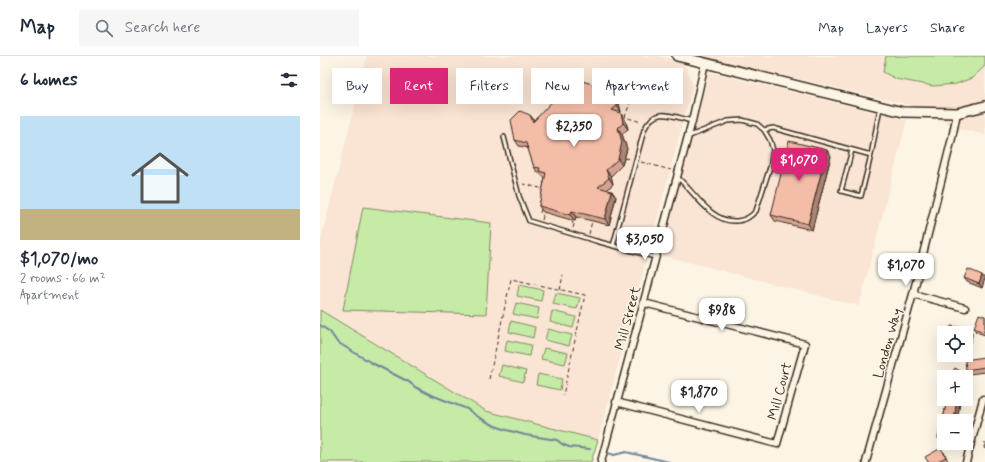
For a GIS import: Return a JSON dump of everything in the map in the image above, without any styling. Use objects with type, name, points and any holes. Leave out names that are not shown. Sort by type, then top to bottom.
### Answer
[{"type":"street","points":[[677,56],[693,58],[705,63],[903,112],[957,113],[985,106]]},
{"type":"street","name":"Mill Street","points":[[601,462],[692,121],[705,63]]},
{"type":"street","name":"London Way","points":[[866,462],[913,294],[957,113]]},
{"type":"street","points":[[913,294],[965,308]]},
{"type":"street","name":"Mill Court","points":[[616,402],[777,444],[805,344],[644,303]]},
{"type":"street","points":[[966,462],[983,399]]},
{"type":"lane","points":[[852,150],[841,191],[861,196],[871,155],[880,106]]},
{"type":"lane","points":[[613,246],[647,122],[656,115],[664,114],[692,121]]},
{"type":"lane","points":[[677,177],[713,214],[729,221],[736,221],[750,217],[756,211],[771,164],[773,150],[770,140],[764,130],[757,124],[742,120],[728,121],[687,137]]},
{"type":"lane","points":[[764,130],[773,128],[871,155]]},
{"type":"lane","points":[[504,137],[519,196],[529,221],[655,257]]},
{"type":"path","points":[[625,117],[629,104]]},
{"type":"path","points":[[620,116],[642,122]]},
{"type":"path","points":[[624,158],[631,159]]},
{"type":"path","points":[[639,162],[672,170]]},
{"type":"path","points":[[523,184],[546,190],[543,182]]},
{"type":"path","points":[[542,205],[540,213],[543,216]]},
{"type":"path","points":[[541,222],[544,213]]},
{"type":"path","points":[[572,231],[576,217]]},
{"type":"path","points":[[572,220],[574,226]]},
{"type":"path","points":[[588,234],[592,221]]},
{"type":"path","points":[[560,290],[563,275]]},
{"type":"path","points":[[489,379],[511,279],[585,295],[563,395]]},
{"type":"shaded area","points":[[367,56],[658,56],[681,62],[687,69],[693,85],[598,440],[486,411],[320,310],[320,244],[355,104],[382,104],[382,68],[364,68]]},
{"type":"shaded area","points":[[701,56],[985,56],[985,135],[960,129],[909,105]]},
{"type":"shaded area","points":[[709,72],[907,120],[859,306],[661,255]]},
{"type":"green space","points":[[886,56],[985,56],[985,66],[972,78],[956,84],[933,86],[896,79],[883,72]]},
{"type":"green space","points":[[363,207],[491,223],[486,314],[343,310]]},
{"type":"green space","points":[[519,285],[543,290],[541,301],[517,296]]},
{"type":"green space","points":[[556,293],[580,298],[577,309],[553,304]]},
{"type":"green space","points":[[516,303],[539,308],[537,319],[513,314]]},
{"type":"green space","points":[[320,310],[486,411],[598,440],[591,462],[320,462]]},
{"type":"green space","points":[[552,311],[576,317],[573,328],[550,322]]},
{"type":"green space","points":[[511,321],[535,327],[533,338],[509,332]]},
{"type":"green space","points":[[548,329],[572,335],[569,346],[545,340]]},
{"type":"green space","points":[[507,340],[531,345],[529,356],[505,351]]},
{"type":"green space","points":[[544,348],[568,353],[565,364],[541,359]]},
{"type":"green space","points":[[502,365],[526,371],[523,382],[499,376]]},
{"type":"green space","points":[[538,374],[562,379],[560,390],[536,385]]},
{"type":"building","points":[[584,82],[592,84],[592,104],[616,104],[617,106],[612,110],[621,113],[623,123],[618,128],[622,142],[618,159],[606,170],[609,178],[598,187],[612,191],[605,219],[572,211],[570,215],[539,206],[546,173],[539,171],[540,168],[534,167],[526,143],[515,140],[511,120],[520,111],[530,115],[533,122],[550,104],[584,104]]},
{"type":"building","points":[[789,141],[827,150],[808,224],[771,215]]},
{"type":"building","points":[[968,269],[982,275],[979,284],[964,278]]},
{"type":"building","points":[[979,314],[985,316],[985,328],[983,332],[974,328]]},
{"type":"building","points":[[984,357],[985,367],[966,370],[965,362],[973,362],[973,359]]},
{"type":"building","points":[[946,406],[956,406],[955,414],[944,414]]},
{"type":"building","points":[[937,450],[942,450],[946,457],[936,462],[928,462],[925,457]]},
{"type":"waterway","points":[[320,325],[330,332],[337,342],[370,362],[429,394],[467,409],[495,426],[525,435],[557,440],[569,447],[590,449]]},
{"type":"waterway","points":[[608,453],[614,455],[626,452],[669,462]]}]
